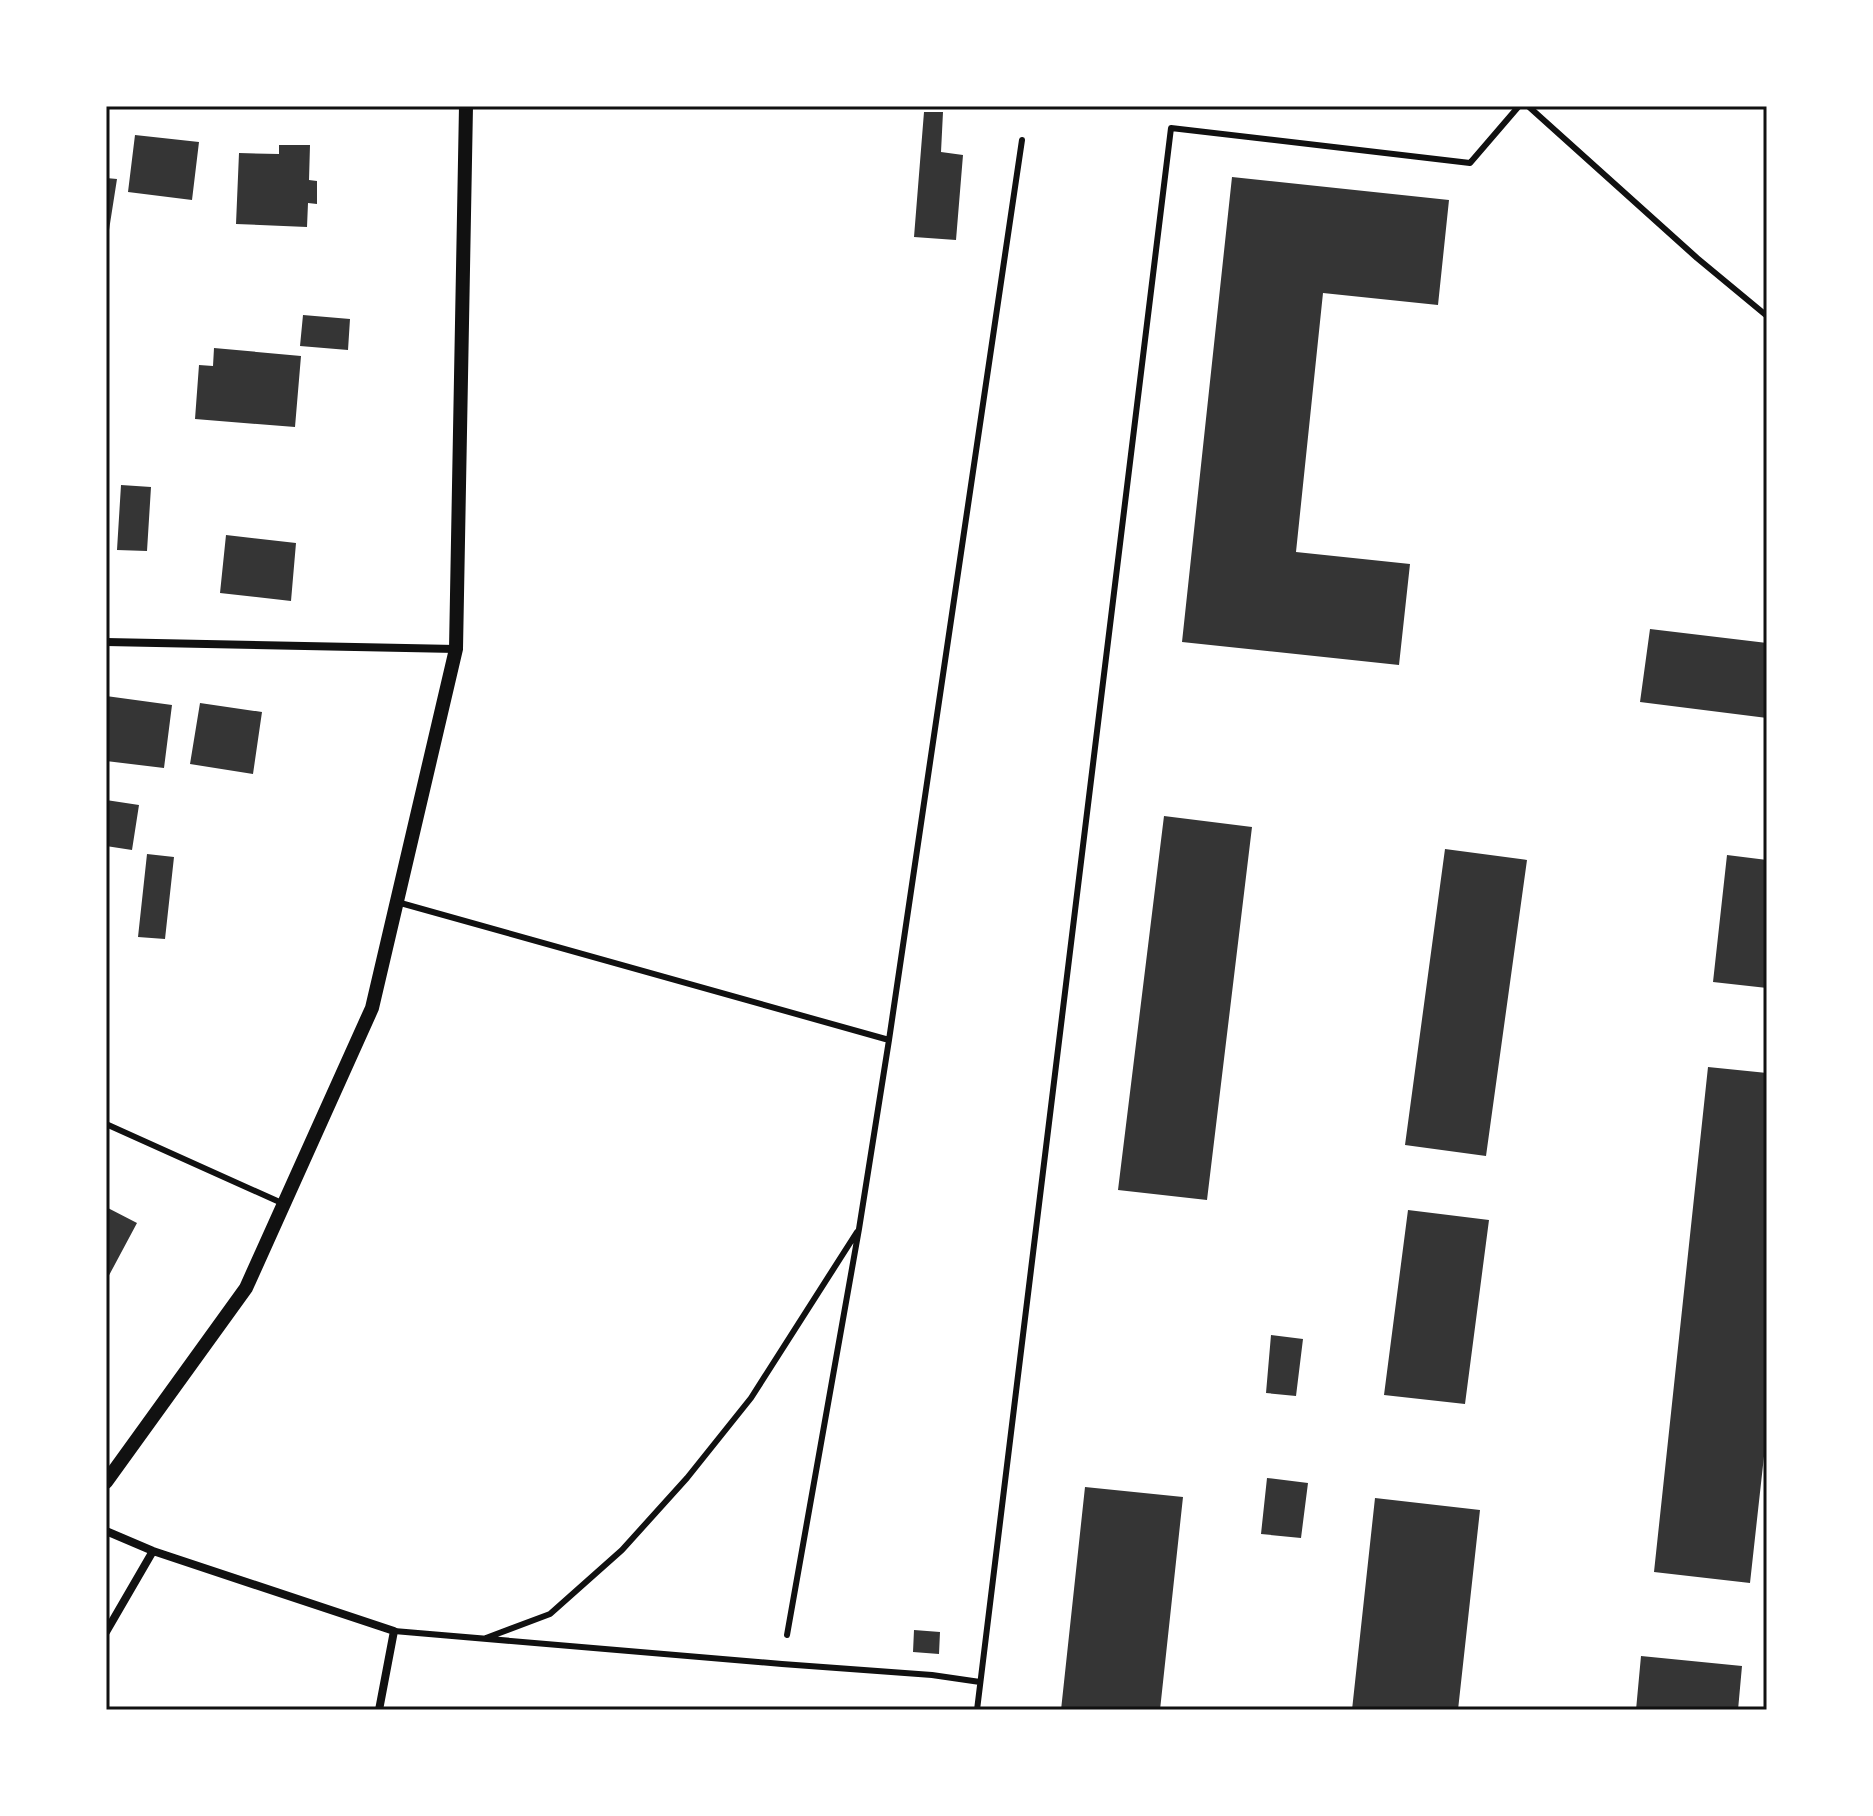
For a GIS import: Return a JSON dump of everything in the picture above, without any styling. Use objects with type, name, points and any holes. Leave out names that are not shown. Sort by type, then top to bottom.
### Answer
[{"type":"street","points":[[106,1482],[246,1288],[372,1008],[456,649],[466,106]]},
{"type":"street","points":[[106,642],[456,649]]},
{"type":"street","points":[[106,1531],[153,1551],[394,1631],[379,1710]]},
{"type":"street","points":[[106,1632],[153,1551]]},
{"type":"lane","points":[[977,1710],[1171,128],[1470,163],[1519,106]]},
{"type":"lane","points":[[1528,106],[1697,258],[1767,316]]},
{"type":"lane","points":[[787,1635],[889,1040],[1022,140]]},
{"type":"lane","points":[[397,902],[889,1040]]},
{"type":"lane","points":[[106,1124],[284,1204]]},
{"type":"lane","points":[[484,1638],[550,1614],[622,1550],[687,1478],[751,1398],[859,1229]]},
{"type":"lane","points":[[394,1631],[932,1675],[980,1682]]},
{"type":"building","points":[[924,112],[943,112],[941,152],[963,155],[956,240],[914,237]]},
{"type":"building","points":[[135,135],[199,142],[192,200],[128,192]]},
{"type":"building","points":[[279,145],[310,145],[309,180],[317,181],[317,204],[308,203],[307,227],[236,224],[239,153],[279,154]]},
{"type":"building","points":[[1232,177],[1449,200],[1438,305],[1323,293],[1296,552],[1410,564],[1399,665],[1182,642]]},
{"type":"building","points":[[106,178],[117,179],[109,230],[106,230]]},
{"type":"building","points":[[303,315],[350,319],[348,350],[300,346]]},
{"type":"building","points":[[214,348],[301,356],[295,427],[195,419],[199,365],[213,366]]},
{"type":"building","points":[[121,485],[151,487],[147,551],[117,550]]},
{"type":"building","points":[[226,535],[296,543],[291,601],[220,593]]},
{"type":"building","points":[[1650,629],[1767,643],[1767,718],[1640,702]]},
{"type":"building","points":[[106,696],[172,705],[164,768],[106,761]]},
{"type":"building","points":[[200,703],[262,712],[253,774],[190,764]]},
{"type":"building","points":[[106,800],[139,805],[132,850],[106,846]]},
{"type":"building","points":[[1164,816],[1252,827],[1207,1200],[1118,1190]]},
{"type":"building","points":[[1445,849],[1527,860],[1486,1156],[1405,1145]]},
{"type":"building","points":[[147,854],[174,857],[165,939],[138,937]]},
{"type":"building","points":[[1727,855],[1767,860],[1767,988],[1713,982]]},
{"type":"building","points":[[1708,1067],[1767,1073],[1767,1429],[1750,1583],[1654,1572]]},
{"type":"building","points":[[106,1207],[137,1223],[106,1281]]},
{"type":"building","points":[[1408,1210],[1489,1220],[1465,1404],[1384,1395]]},
{"type":"building","points":[[1271,1335],[1303,1339],[1296,1396],[1266,1393]]},
{"type":"building","points":[[1267,1478],[1308,1483],[1301,1538],[1261,1534]]},
{"type":"building","points":[[1085,1487],[1183,1497],[1160,1710],[1061,1710]]},
{"type":"building","points":[[1375,1498],[1480,1510],[1458,1710],[1352,1710]]},
{"type":"building","points":[[914,1630],[940,1632],[939,1654],[913,1652]]},
{"type":"building","points":[[1641,1656],[1742,1666],[1738,1710],[1636,1710]]}]
